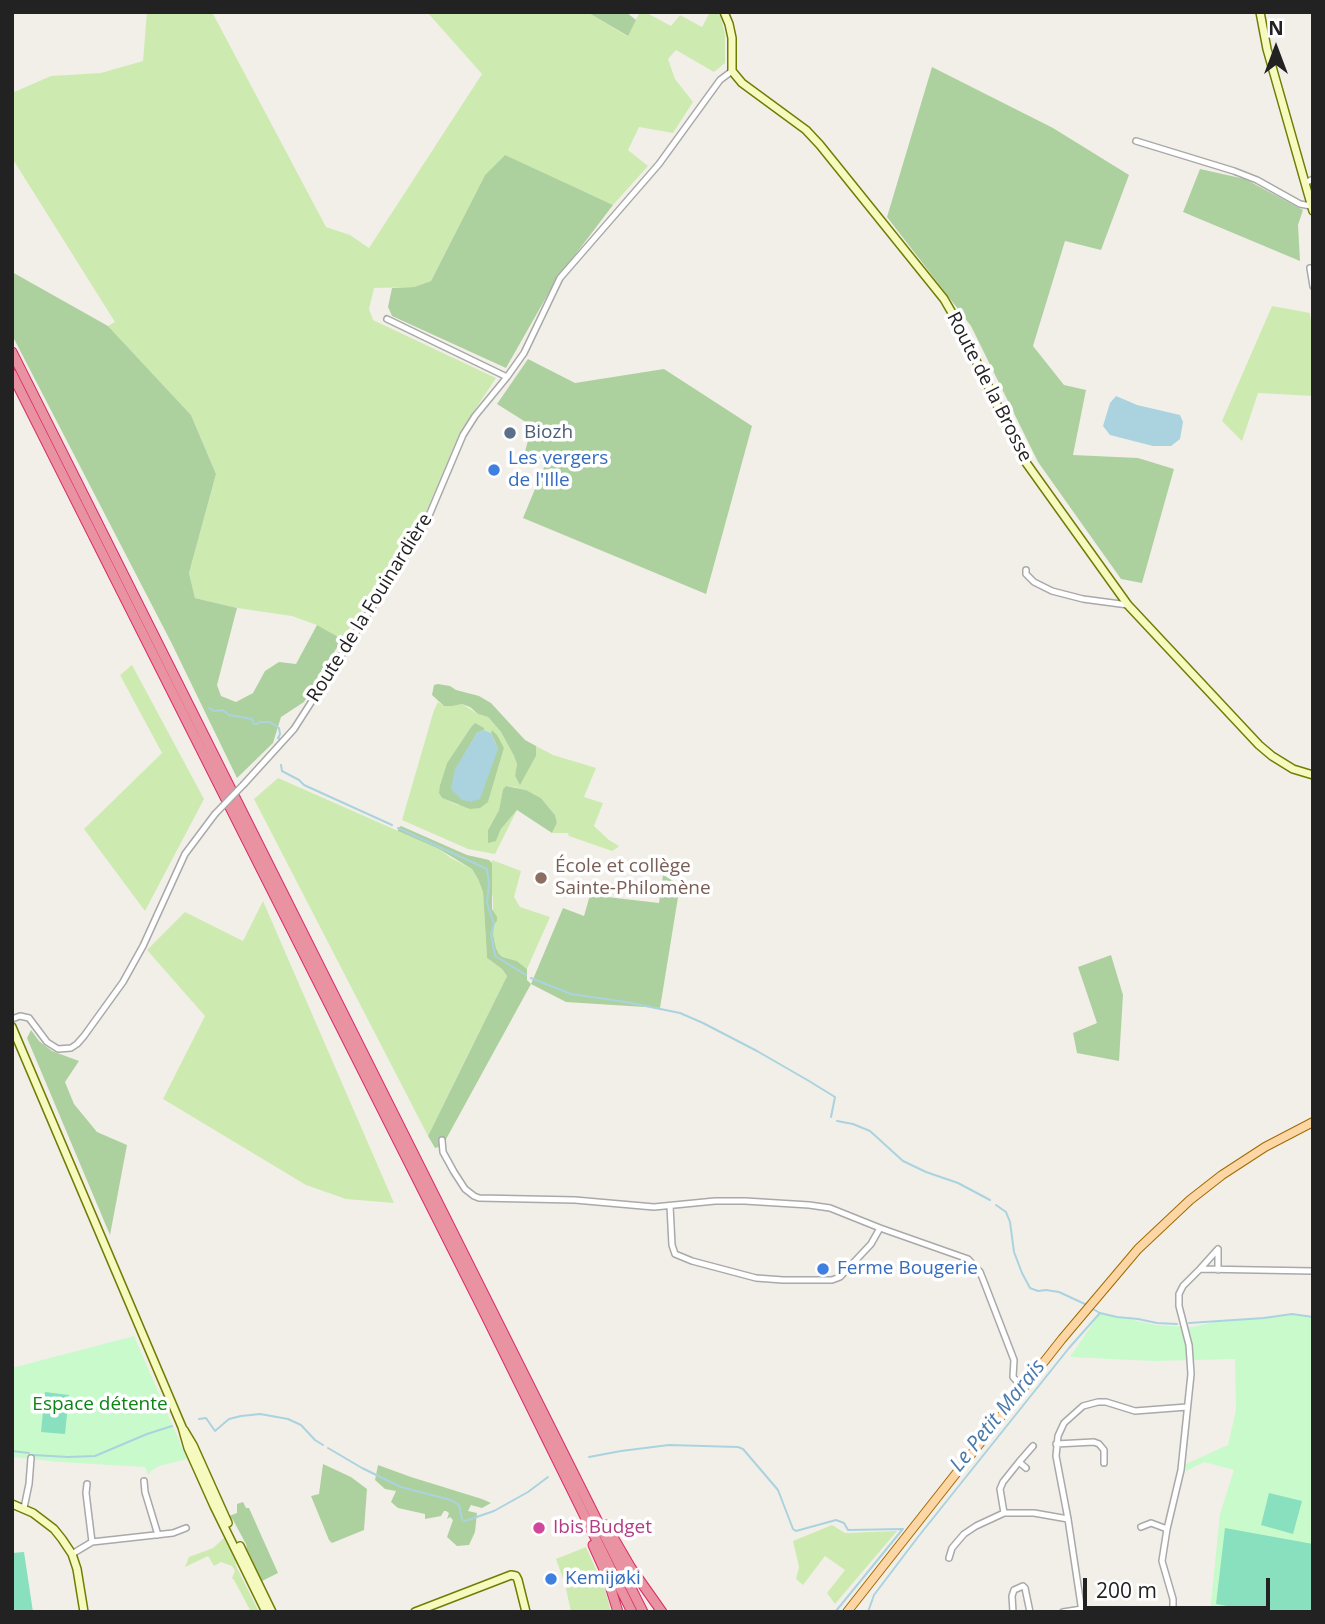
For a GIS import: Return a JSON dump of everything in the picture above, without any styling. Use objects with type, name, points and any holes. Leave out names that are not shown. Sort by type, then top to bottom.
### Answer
[{"type":"highway","points":[[12,352],[567,1471],[632,1612]]},
{"type":"highway","points":[[12,374],[473,1291],[643,1612]]},
{"type":"highway","points":[[567,1471],[618,1612]]},
{"type":"highway","points":[[567,1471],[662,1612]]},
{"type":"main road","points":[[848,1609],[1023,1388],[1138,1249],[1190,1200],[1222,1175],[1277,1140],[1313,1122]]},
{"type":"street","points":[[724,12],[732,38],[732,71]]},
{"type":"street","points":[[1136,141],[1234,171],[1312,208],[1309,181],[1267,49],[1260,12]]},
{"type":"street","name":"Route de la Fouinardière","points":[[12,1019],[29,1017],[47,1042],[58,1049],[71,1048],[84,1036],[123,982],[143,946],[185,854],[215,814],[294,729],[425,525],[468,425],[524,353],[561,278],[659,163],[720,80],[732,71]]},
{"type":"street","name":"Route de la Brosse","points":[[732,71],[742,83],[806,130],[820,145],[944,299],[1022,457],[1128,605],[1259,745],[1293,769],[1313,775]]},
{"type":"street","points":[[1310,268],[1313,286]]},
{"type":"street","points":[[387,318],[507,377]]},
{"type":"street","points":[[1026,570],[1026,574],[1034,582],[1052,591],[1083,599],[1128,605]]},
{"type":"street","points":[[12,1027],[182,1427],[188,1448],[266,1612]]},
{"type":"street","points":[[442,1140],[443,1152],[465,1189],[479,1198],[575,1200],[640,1206],[715,1201],[790,1203],[830,1208],[968,1259],[980,1272],[1014,1360],[1013,1377],[1023,1388]]},
{"type":"street","points":[[670,1206],[675,1254],[756,1278],[832,1280],[840,1277],[871,1244],[880,1228]]},
{"type":"street","points":[[1173,1612],[1173,1599],[1162,1561],[1181,1471],[1191,1374],[1186,1331],[1178,1300],[1183,1286],[1218,1249],[1218,1270]]},
{"type":"street","points":[[1200,1269],[1313,1271]]},
{"type":"street","points":[[1063,1612],[1082,1610],[1068,1519],[1058,1475],[1056,1444],[1064,1423],[1073,1413],[1089,1403],[1106,1402],[1135,1412],[1187,1407]]},
{"type":"street","points":[[182,1427],[188,1434],[271,1612]]},
{"type":"street","points":[[1056,1444],[1094,1442],[1104,1450],[1104,1463]]},
{"type":"street","points":[[1004,1513],[1000,1489],[1003,1482],[1033,1446]]},
{"type":"street","points":[[24,1508],[31,1458]]},
{"type":"street","points":[[1019,1462],[1026,1468]]},
{"type":"street","points":[[144,1481],[158,1535]]},
{"type":"street","points":[[87,1483],[92,1542]]},
{"type":"street","points":[[12,1504],[24,1508],[54,1529],[72,1555],[78,1569],[84,1612]]},
{"type":"street","points":[[949,1558],[952,1548],[964,1534],[1004,1513],[1034,1513],[1068,1519]]},
{"type":"street","points":[[1141,1527],[1151,1523],[1167,1529]]},
{"type":"street","points":[[72,1555],[92,1542],[158,1535],[186,1528]]},
{"type":"street","points":[[415,1612],[437,1608],[511,1575],[519,1580],[526,1612]]},
{"type":"street","points":[[1013,1612],[1014,1590],[1023,1587],[1026,1588],[1030,1612]]},
{"type":"green space","points":[[147,12],[212,12],[326,227],[350,235],[369,248],[482,74],[427,12],[587,12],[627,36],[640,12],[671,26],[680,15],[702,27],[710,12],[716,12],[721,17],[725,35],[725,63],[714,72],[676,50],[668,59],[675,79],[693,102],[673,133],[639,127],[628,150],[648,166],[613,205],[504,156],[485,175],[431,281],[414,287],[374,288],[369,309],[373,320],[496,378],[460,432],[420,526],[342,639],[317,625],[292,616],[237,608],[195,598],[189,573],[216,474],[191,415],[108,326],[115,322],[12,158],[12,93],[51,76],[101,73],[143,61]]},
{"type":"green space","points":[[587,12],[626,12],[636,20],[628,36]]},
{"type":"green space","points":[[932,67],[1053,128],[1129,175],[1101,250],[1065,241],[1033,346],[1064,385],[1086,390],[1073,455],[1138,458],[1174,469],[1142,583],[1121,579],[1038,462],[971,326],[887,217]]},
{"type":"green space","points":[[505,155],[613,205],[556,280],[506,368],[392,316],[388,307],[392,288],[414,287],[431,281],[485,175]]},
{"type":"green space","points":[[1200,169],[1245,179],[1303,210],[1298,225],[1300,261],[1183,212]]},
{"type":"green space","points":[[12,272],[108,326],[191,415],[216,474],[189,573],[195,598],[237,608],[217,685],[221,696],[236,702],[253,693],[265,671],[279,662],[296,664],[317,625],[342,639],[304,702],[281,717],[273,743],[237,778],[171,642],[12,335]]},
{"type":"green space","points":[[1272,306],[1310,313],[1313,396],[1258,393],[1242,441],[1222,421]]},
{"type":"green space","points":[[528,359],[575,383],[664,369],[752,426],[706,594],[523,518],[547,460],[524,455],[532,426],[497,404]]},
{"type":"green space","points":[[132,665],[204,799],[145,911],[84,829],[162,753],[120,675]]},
{"type":"green space","points":[[434,685],[479,696],[491,703],[525,740],[536,746],[536,756],[520,785],[515,776],[517,764],[501,732],[488,717],[478,714],[470,707],[462,704],[444,706],[432,695]]},
{"type":"green space","points":[[438,702],[444,706],[462,704],[488,717],[501,732],[514,756],[517,764],[515,776],[520,784],[536,756],[536,746],[553,755],[596,768],[584,797],[603,803],[594,826],[619,846],[612,851],[569,836],[568,833],[552,833],[557,823],[555,815],[541,798],[526,790],[506,786],[499,810],[488,830],[496,841],[501,829],[517,810],[495,854],[468,849],[402,820]],"holes":[[[471,727],[491,731],[504,748],[488,801],[458,805],[442,798],[440,785],[447,763]]]},
{"type":"green space","points":[[475,723],[484,730],[477,733],[456,769],[498,749],[492,730],[504,748],[488,802],[480,808],[470,809],[442,798],[439,793],[447,763]]},
{"type":"green space","points":[[278,778],[439,849],[472,869],[478,879],[483,892],[487,958],[507,976],[428,1136],[254,799]]},
{"type":"green space","points":[[506,786],[526,790],[541,798],[555,815],[557,823],[552,833],[517,810],[501,829],[496,841],[488,843],[488,830],[499,810]]},
{"type":"green space","points":[[401,826],[492,863],[492,909],[497,917],[493,934],[496,948],[503,957],[517,961],[527,969],[527,980],[531,984],[445,1141],[442,1146],[435,1148],[428,1136],[507,976],[487,958],[483,892],[472,869],[439,849],[398,831]]},
{"type":"green space","points":[[492,860],[521,871],[514,897],[520,907],[550,917],[527,969],[517,961],[499,954],[496,948],[493,934]]},
{"type":"green space","points":[[663,875],[680,885],[660,1008],[566,1002],[531,984],[563,908],[584,916],[590,895],[659,903]]},
{"type":"green space","points":[[263,901],[394,1203],[346,1199],[306,1185],[163,1099],[205,1016],[147,950],[185,912],[243,941]]},
{"type":"green space","points":[[1111,955],[1123,995],[1119,1061],[1077,1053],[1073,1033],[1097,1023],[1078,967]]},
{"type":"green space","points":[[31,1030],[39,1041],[52,1051],[79,1061],[65,1082],[74,1104],[97,1132],[127,1145],[110,1235],[27,1038]]},
{"type":"green space","points":[[1100,1313],[1156,1325],[1192,1327],[1219,1321],[1292,1314],[1313,1317],[1313,1612],[1210,1612],[1220,1514],[1234,1470],[1204,1462],[1186,1471],[1186,1464],[1228,1445],[1236,1410],[1235,1359],[1153,1361],[1070,1357]]},
{"type":"green space","name":"Espace détente","points":[[134,1336],[187,1459],[159,1466],[148,1475],[145,1467],[12,1457],[12,1368]]},
{"type":"green space","points":[[45,1392],[69,1395],[65,1434],[41,1432]]},
{"type":"green space","points":[[323,1464],[351,1477],[367,1489],[364,1530],[332,1543],[311,1496],[319,1494]]},
{"type":"green space","points":[[378,1465],[491,1503],[482,1508],[471,1505],[468,1511],[477,1513],[475,1532],[469,1545],[457,1546],[447,1537],[453,1520],[450,1517],[447,1519],[449,1513],[446,1511],[441,1516],[425,1519],[425,1514],[398,1508],[391,1502],[396,1491],[385,1489],[375,1480]]},
{"type":"green space","points":[[1269,1493],[1302,1501],[1293,1534],[1261,1525]]},
{"type":"green space","points":[[243,1502],[246,1508],[249,1508],[278,1573],[262,1581],[246,1544],[229,1516],[237,1513],[237,1504]]},
{"type":"green space","points":[[832,1525],[845,1533],[897,1531],[835,1604],[827,1593],[845,1570],[825,1556],[803,1585],[796,1579],[799,1567],[793,1541]]},
{"type":"green space","points":[[1225,1528],[1313,1544],[1313,1612],[1260,1612],[1216,1604]]},
{"type":"green space","points":[[225,1537],[259,1612],[248,1612],[250,1610],[232,1578],[235,1571],[232,1566],[221,1562],[214,1566],[208,1556],[185,1567],[189,1557],[213,1548]]},
{"type":"green space","points":[[586,1547],[606,1592],[611,1612],[571,1612],[556,1559]]},
{"type":"green space","points":[[24,1552],[33,1612],[12,1612],[12,1553]]},
{"type":"water","points":[[1116,396],[1137,405],[1180,415],[1183,422],[1180,439],[1171,446],[1153,446],[1110,435],[1103,426],[1110,403]]},
{"type":"water","points":[[484,730],[491,733],[498,749],[480,799],[471,802],[462,800],[451,789],[455,769],[477,733]]},
{"type":"waterway","points":[[209,708],[252,719],[254,724],[270,722],[279,728],[280,739]]},
{"type":"waterway","points":[[281,765],[282,771],[304,785],[392,825]]},
{"type":"waterway","points":[[398,828],[487,869],[487,903],[494,924],[491,934],[495,956],[526,975]]},
{"type":"waterway","points":[[531,978],[571,994],[680,1013],[703,1023],[835,1097],[831,1117]]},
{"type":"waterway","points":[[837,1121],[870,1131],[903,1161],[958,1183],[990,1200]]},
{"type":"waterway","points":[[996,1205],[1006,1212],[1014,1252],[1030,1288],[1059,1292],[1087,1305]]},
{"type":"waterway","points":[[1091,1308],[1117,1317],[1177,1324]]},
{"type":"waterway","name":"Le Petit Marais","points":[[868,1612],[874,1595],[918,1537],[1100,1313]]},
{"type":"waterway","points":[[1189,1323],[1292,1314],[1313,1317]]},
{"type":"waterway","name":"Le Petit Marais","points":[[199,1419],[206,1418],[215,1431],[229,1419],[241,1416],[260,1414],[288,1419],[301,1425],[323,1445]]},
{"type":"waterway","name":"Le Petit Marais","points":[[33,1455],[95,1456],[172,1426]]},
{"type":"waterway","name":"Le Petit Marais","points":[[589,1457],[669,1445],[738,1447],[743,1449],[778,1490],[796,1531],[836,1520],[844,1523],[848,1530],[903,1529]]},
{"type":"waterway","name":"Le Petit Marais","points":[[328,1448],[401,1487],[451,1500],[459,1505],[462,1519],[465,1521],[494,1511],[548,1477]]},
{"type":"waterway","name":"Le Petit Marais","points":[[12,1451],[29,1453]]},
{"type":"waterway","points":[[836,1611],[902,1530]]},
{"type":"place","name":"Biozh","points":[[510,433]]},
{"type":"place","name":"Les vergers de l'Ille","points":[[494,470]]},
{"type":"place","name":"École et collège Sainte-Philomène","points":[[541,878]]},
{"type":"place","name":"Ferme Bougerie","points":[[823,1269]]},
{"type":"place","name":"Ibis Budget","points":[[539,1528]]},
{"type":"place","name":"Kemijøki","points":[[551,1579]]}]
